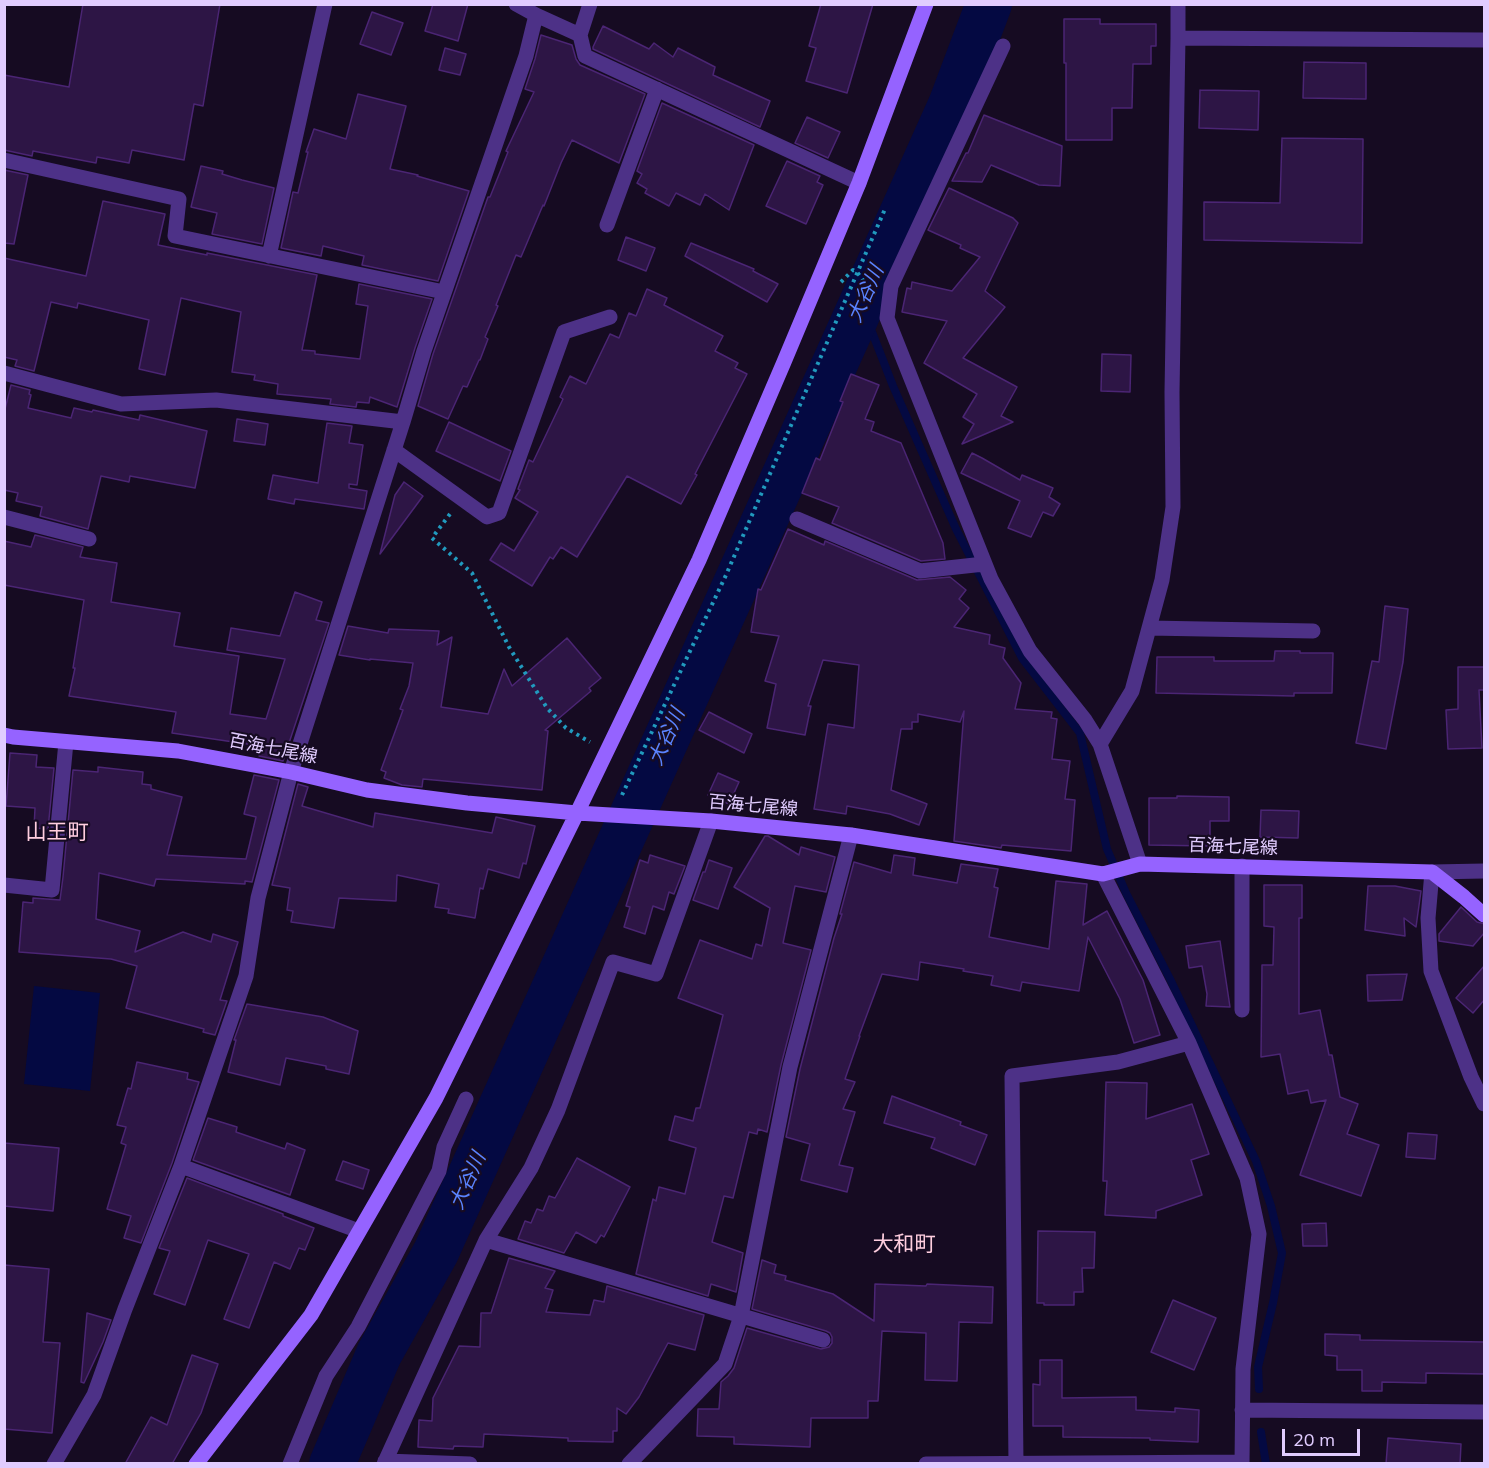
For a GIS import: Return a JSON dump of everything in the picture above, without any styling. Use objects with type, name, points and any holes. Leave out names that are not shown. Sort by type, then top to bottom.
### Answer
[{"type":"street","points":[[269,255],[325,4]]},
{"type":"street","points":[[516,4],[580,35]]},
{"type":"street","points":[[590,4],[580,35],[585,56],[859,183]]},
{"type":"street","points":[[196,1464],[310,1315],[436,1098],[699,560],[859,183],[926,4]]},
{"type":"street","points":[[1100,744],[1131,691],[1162,580],[1173,507],[1172,392],[1178,4]]},
{"type":"street","points":[[54,1464],[94,1395],[181,1166],[246,976],[258,898],[291,772],[424,351],[526,56],[536,15]]},
{"type":"street","points":[[1178,38],[1485,40]]},
{"type":"street","points":[[926,1464],[1242,1463],[1243,1369],[1259,1234],[1247,1178],[1189,1043],[1120,869],[1100,744],[1085,720],[1030,651],[991,579],[887,318],[891,286],[1003,46]]},
{"type":"street","points":[[607,225],[657,89]]},
{"type":"street","points":[[4,160],[178,198],[175,236],[444,292]]},
{"type":"street","points":[[394,450],[487,517],[499,513],[564,332],[610,317]]},
{"type":"street","points":[[4,372],[121,404],[216,400],[403,422]]},
{"type":"street","points":[[4,517],[89,539]]},
{"type":"street","points":[[797,519],[920,571],[984,564]]},
{"type":"street","points":[[1149,628],[1313,631]]},
{"type":"street","name":"百海七尾線","points":[[4,735],[178,751],[291,772],[367,790],[467,803],[656,819],[711,821],[851,835],[1120,869],[1242,867],[1432,872]]},
{"type":"street","points":[[4,885],[52,890],[66,742]]},
{"type":"street","points":[[470,1464],[384,1462],[486,1240],[531,1168],[558,1110],[613,962],[656,974],[711,821]]},
{"type":"street","points":[[629,1464],[725,1364],[741,1316],[790,1068],[851,835]]},
{"type":"street","points":[[1242,867],[1242,1010]]},
{"type":"street","points":[[1432,872],[1485,871]]},
{"type":"street","points":[[1432,872],[1485,915]]},
{"type":"street","points":[[1432,872],[1428,918],[1431,971],[1471,1077],[1485,1104]]},
{"type":"street","points":[[1016,1463],[1012,1076],[1118,1062],[1189,1043]]},
{"type":"street","points":[[290,1464],[326,1376],[358,1327],[439,1171],[444,1147],[466,1099]]},
{"type":"street","points":[[181,1166],[359,1231]]},
{"type":"street","points":[[486,1240],[822,1340]]},
{"type":"street","points":[[1242,1410],[1485,1412]]},
{"type":"path","points":[[606,815],[619,801],[726,575],[885,209]]},
{"type":"path","points":[[835,289],[853,270],[857,272]]},
{"type":"path","points":[[461,498],[432,538],[472,573],[509,647],[547,708],[566,728],[606,752]]},
{"type":"shaded area","points":[[34,986],[100,993],[90,1091],[24,1084]]},
{"type":"building","points":[[83,4],[220,4],[203,106],[194,104],[184,160],[132,150],[129,163],[97,157],[96,163],[33,151],[32,156],[4,150],[4,75],[69,87]]},
{"type":"building","points":[[433,4],[468,4],[458,41],[425,31]]},
{"type":"building","points":[[821,4],[873,4],[847,93],[806,81],[816,48],[809,46]]},
{"type":"building","points":[[372,12],[403,23],[391,55],[360,44]]},
{"type":"building","points":[[1064,19],[1100,19],[1100,24],[1156,24],[1156,46],[1151,46],[1151,64],[1133,64],[1132,108],[1112,108],[1112,140],[1066,140]]},
{"type":"building","points":[[603,26],[649,49],[654,43],[673,57],[678,48],[715,67],[713,75],[770,101],[760,127],[593,49]]},
{"type":"building","points":[[541,35],[572,45],[580,65],[645,94],[619,163],[572,140],[521,257],[516,255],[485,337],[488,339],[480,360],[467,387],[463,386],[448,419],[418,406],[433,354],[488,197],[490,197],[508,152],[506,151],[534,92],[525,89]]},
{"type":"building","points":[[445,48],[466,54],[460,75],[439,70]]},
{"type":"building","points":[[1304,62],[1366,63],[1366,99],[1303,98]]},
{"type":"building","points":[[1200,90],[1259,91],[1258,130],[1199,128]]},
{"type":"building","points":[[358,94],[406,106],[390,169],[469,191],[438,281],[362,265],[364,256],[323,246],[321,256],[281,248],[293,192],[298,193],[308,152],[306,152],[314,129],[346,139]]},
{"type":"building","points":[[662,103],[754,145],[729,210],[705,194],[700,205],[676,193],[669,206],[645,193],[647,189],[637,183],[642,174],[637,171]]},
{"type":"building","points":[[984,115],[1062,146],[1060,186],[1039,185],[991,165],[982,182],[952,181],[968,153]]},
{"type":"building","points":[[807,117],[840,132],[828,158],[795,143]]},
{"type":"building","points":[[1282,138],[1363,139],[1362,243],[1204,240],[1204,202],[1280,203]]},
{"type":"building","points":[[787,161],[820,176],[817,182],[823,185],[806,224],[766,206]]},
{"type":"building","points":[[201,166],[274,188],[262,244],[212,234],[217,213],[191,207]]},
{"type":"building","points":[[4,170],[28,175],[14,244],[4,243]]},
{"type":"building","points":[[949,188],[1013,218],[1018,223],[985,291],[1005,307],[963,358],[1017,387],[1001,416],[1013,422],[962,444],[974,424],[963,417],[977,394],[924,363],[947,321],[902,312],[907,288],[911,289],[912,282],[952,291],[980,257],[960,248],[961,245],[928,230]]},
{"type":"building","points":[[103,201],[165,214],[158,245],[317,275],[302,350],[315,351],[315,354],[360,359],[368,306],[356,304],[359,284],[432,299],[397,407],[370,397],[369,403],[357,402],[356,407],[330,404],[331,399],[277,394],[278,384],[254,380],[255,375],[232,372],[241,312],[181,298],[165,375],[139,369],[149,320],[78,303],[77,308],[51,302],[34,371],[15,366],[17,360],[4,357],[4,258],[86,276]]},
{"type":"building","points":[[626,237],[655,248],[646,271],[618,260]]},
{"type":"building","points":[[691,243],[754,269],[753,271],[778,284],[767,302],[685,256]]},
{"type":"building","points":[[647,289],[667,298],[664,305],[723,336],[715,351],[738,363],[735,368],[747,374],[681,504],[627,476],[577,557],[561,547],[553,559],[550,557],[532,586],[490,560],[501,543],[514,551],[538,512],[515,498],[520,490],[518,489],[529,460],[533,462],[563,399],[560,397],[570,376],[586,384],[610,334],[619,338],[629,313],[636,316]]},
{"type":"building","points":[[1102,354],[1131,355],[1130,392],[1101,391]]},
{"type":"building","points":[[851,374],[879,385],[865,419],[874,422],[871,431],[901,443],[943,543],[945,559],[921,561],[832,523],[839,507],[802,493],[816,458],[820,460],[843,402],[840,401]]},
{"type":"building","points":[[11,385],[30,390],[28,408],[71,418],[74,408],[139,420],[140,415],[207,431],[195,488],[130,476],[129,482],[101,476],[88,529],[40,516],[42,507],[16,501],[18,493],[4,490],[4,413]]},
{"type":"building","points":[[237,419],[268,424],[265,445],[234,441]]},
{"type":"building","points":[[449,422],[511,451],[500,481],[436,451]]},
{"type":"building","points":[[327,423],[352,426],[349,443],[363,445],[357,485],[349,484],[349,488],[367,491],[364,509],[295,499],[294,504],[268,499],[273,475],[318,483]]},
{"type":"building","points":[[972,453],[1020,480],[1022,475],[1053,488],[1049,497],[1060,504],[1053,516],[1043,512],[1031,537],[1008,528],[1020,501],[961,473]]},
{"type":"building","points":[[404,482],[423,496],[380,554],[395,495]]},
{"type":"building","points":[[788,529],[824,545],[825,541],[917,580],[950,577],[966,590],[959,599],[969,608],[954,627],[990,635],[989,644],[1005,648],[1003,658],[1021,683],[1015,709],[1052,712],[1051,718],[1057,719],[1052,759],[1070,761],[1065,799],[1075,800],[1071,851],[1002,845],[1001,848],[954,841],[964,711],[960,722],[918,714],[918,722],[912,722],[912,729],[901,729],[891,790],[927,804],[919,825],[890,814],[847,806],[846,814],[814,809],[828,724],[854,728],[859,665],[823,660],[808,706],[811,706],[805,735],[767,728],[776,684],[765,681],[779,636],[751,632],[758,589],[761,590]]},
{"type":"building","points":[[35,535],[83,547],[80,557],[117,563],[111,602],[180,613],[174,646],[239,656],[230,714],[266,719],[285,659],[227,650],[231,628],[280,636],[295,592],[322,602],[316,620],[329,623],[283,761],[259,756],[261,746],[172,733],[176,712],[69,696],[84,600],[4,585],[4,541],[31,547]]},
{"type":"building","points":[[1385,606],[1408,609],[1403,662],[1386,749],[1356,743],[1372,661],[1379,662]]},
{"type":"building","points":[[348,626],[388,633],[389,629],[439,631],[437,645],[452,637],[441,707],[488,714],[504,669],[512,686],[567,638],[601,678],[589,688],[591,691],[545,730],[548,731],[542,790],[423,779],[422,787],[402,785],[384,778],[386,772],[381,770],[403,710],[400,709],[409,686],[413,663],[339,655]]},
{"type":"building","points":[[1275,651],[1333,653],[1332,693],[1294,693],[1294,696],[1156,693],[1157,657],[1214,657],[1214,661],[1274,661]]},
{"type":"building","points":[[1458,667],[1485,667],[1485,690],[1479,690],[1482,748],[1448,749],[1446,710],[1458,709]]},
{"type":"building","points":[[709,712],[752,734],[744,753],[699,730]]},
{"type":"building","points":[[10,753],[37,755],[36,767],[54,768],[48,829],[34,828],[35,808],[6,806]]},
{"type":"building","points":[[98,767],[143,772],[142,784],[151,785],[151,789],[182,797],[167,855],[246,859],[256,817],[244,814],[254,775],[279,780],[252,882],[245,881],[245,884],[156,879],[154,886],[99,873],[96,919],[140,931],[135,952],[183,932],[211,942],[213,934],[238,942],[220,1000],[227,1001],[215,1035],[203,1032],[204,1029],[126,1008],[137,966],[111,959],[19,952],[23,902],[33,903],[33,898],[60,900],[73,770],[98,772]]},
{"type":"building","points":[[718,773],[739,782],[729,804],[708,795]]},
{"type":"building","points":[[298,784],[308,787],[302,806],[373,827],[375,813],[492,833],[496,817],[535,826],[526,864],[523,863],[519,878],[488,869],[483,889],[480,888],[475,918],[448,913],[449,909],[435,907],[439,884],[397,875],[396,901],[339,898],[334,928],[291,922],[293,911],[287,910],[290,888],[272,885]]},
{"type":"building","points":[[1177,796],[1229,797],[1229,821],[1210,821],[1210,846],[1149,845],[1149,798],[1177,798]]},
{"type":"building","points":[[1261,810],[1299,811],[1298,838],[1260,837]]},
{"type":"building","points":[[765,836],[799,855],[801,847],[835,857],[826,892],[795,886],[783,943],[811,950],[781,1065],[767,1132],[758,1129],[757,1134],[749,1132],[733,1198],[724,1196],[712,1242],[743,1253],[736,1292],[711,1284],[708,1296],[636,1274],[653,1199],[656,1201],[659,1187],[685,1194],[696,1148],[669,1140],[675,1116],[693,1121],[696,1108],[700,1108],[723,1015],[678,998],[700,940],[752,959],[756,944],[762,946],[770,908],[734,887]]},
{"type":"building","points":[[650,855],[685,866],[674,894],[669,892],[664,910],[653,906],[645,934],[624,927],[630,907],[626,906],[640,860],[648,863]]},
{"type":"building","points":[[894,855],[915,858],[913,875],[957,883],[961,864],[998,869],[994,887],[998,888],[989,937],[1049,949],[1056,881],[1087,884],[1083,925],[1107,911],[1143,980],[1160,1035],[1134,1043],[1120,999],[1088,937],[1079,991],[1022,982],[1020,991],[991,985],[993,976],[920,962],[918,980],[882,974],[845,1079],[855,1082],[843,1109],[855,1112],[839,1165],[853,1168],[847,1192],[801,1180],[810,1144],[786,1137],[800,1069],[854,862],[891,873]]},
{"type":"building","points":[[709,860],[732,868],[718,909],[693,900]]},
{"type":"building","points":[[1264,885],[1302,885],[1302,918],[1299,918],[1299,1014],[1320,1010],[1340,1097],[1358,1104],[1347,1134],[1379,1145],[1361,1196],[1300,1175],[1326,1100],[1311,1103],[1308,1090],[1288,1094],[1280,1054],[1261,1057],[1262,965],[1273,965],[1274,927],[1264,926]]},
{"type":"building","points":[[1368,886],[1395,886],[1421,891],[1416,927],[1404,918],[1405,936],[1365,930]]},
{"type":"building","points":[[1461,907],[1477,922],[1485,924],[1485,932],[1473,946],[1439,941],[1439,934]]},
{"type":"building","points":[[1220,941],[1230,1007],[1206,1006],[1207,994],[1202,966],[1189,968],[1186,946]]},
{"type":"building","points":[[1485,965],[1485,999],[1473,1013],[1456,998]]},
{"type":"building","points":[[1407,974],[1402,1000],[1368,1001],[1367,975]]},
{"type":"building","points":[[247,1004],[323,1017],[358,1031],[349,1074],[326,1069],[326,1066],[286,1058],[280,1085],[228,1072],[236,1040],[234,1040]]},
{"type":"building","points":[[137,1062],[188,1073],[187,1079],[199,1082],[172,1163],[141,1243],[124,1238],[131,1216],[107,1209],[126,1145],[121,1143],[126,1127],[117,1125],[128,1088],[131,1089]]},
{"type":"building","points":[[1106,1082],[1147,1083],[1146,1119],[1192,1104],[1209,1154],[1191,1160],[1202,1195],[1156,1211],[1156,1218],[1105,1215],[1107,1181],[1103,1181]]},
{"type":"building","points":[[892,1096],[961,1122],[960,1125],[987,1135],[975,1165],[931,1148],[935,1138],[884,1123]]},
{"type":"building","points":[[208,1118],[237,1127],[236,1132],[285,1149],[287,1143],[305,1150],[290,1195],[193,1160]]},
{"type":"building","points":[[1408,1133],[1437,1135],[1435,1159],[1406,1157]]},
{"type":"building","points":[[4,1143],[59,1148],[53,1211],[4,1206]]},
{"type":"building","points":[[577,1158],[630,1187],[604,1237],[601,1235],[596,1243],[576,1232],[564,1253],[518,1239],[525,1221],[531,1223],[537,1209],[543,1211],[549,1196],[555,1198]]},
{"type":"building","points":[[343,1161],[369,1170],[363,1189],[336,1180]]},
{"type":"building","points":[[187,1178],[314,1228],[305,1250],[299,1248],[290,1269],[274,1262],[249,1328],[224,1319],[249,1254],[208,1240],[185,1305],[154,1294],[170,1251],[159,1248]]},
{"type":"building","points":[[1326,1223],[1327,1246],[1303,1246],[1302,1224]]},
{"type":"building","points":[[1038,1231],[1095,1232],[1094,1268],[1082,1268],[1083,1292],[1074,1292],[1074,1305],[1037,1303]]},
{"type":"building","points":[[509,1258],[555,1271],[545,1288],[553,1290],[546,1312],[590,1315],[594,1300],[604,1302],[607,1286],[704,1315],[695,1350],[668,1343],[639,1397],[626,1414],[617,1408],[617,1431],[613,1431],[613,1442],[484,1434],[483,1447],[454,1446],[453,1449],[418,1447],[419,1420],[432,1421],[433,1398],[459,1346],[480,1347],[481,1313],[491,1313]]},
{"type":"building","points":[[762,1260],[776,1265],[774,1273],[786,1276],[785,1280],[833,1294],[874,1321],[875,1284],[993,1287],[992,1323],[959,1322],[957,1381],[925,1380],[926,1333],[882,1331],[878,1401],[868,1401],[868,1418],[811,1418],[810,1447],[734,1444],[734,1437],[697,1436],[698,1409],[719,1409],[721,1382],[734,1368],[747,1328],[821,1349],[829,1347],[832,1343],[830,1333],[826,1331],[752,1309]]},
{"type":"building","points":[[4,1265],[49,1269],[43,1342],[60,1343],[52,1433],[4,1429]]},
{"type":"building","points":[[1173,1300],[1216,1318],[1194,1370],[1151,1352]]},
{"type":"building","points":[[87,1313],[111,1320],[84,1383],[81,1382]]},
{"type":"building","points":[[1325,1334],[1360,1335],[1360,1340],[1485,1342],[1485,1374],[1426,1373],[1426,1383],[1382,1382],[1382,1391],[1362,1391],[1362,1370],[1337,1370],[1337,1356],[1325,1355]]},
{"type":"building","points":[[192,1355],[218,1364],[201,1413],[172,1464],[125,1464],[151,1417],[167,1425]]},
{"type":"building","points":[[1040,1360],[1062,1360],[1062,1398],[1136,1397],[1136,1410],[1175,1412],[1175,1408],[1199,1410],[1198,1442],[1150,1440],[1150,1438],[1063,1437],[1063,1426],[1033,1426],[1033,1384],[1040,1385]]},
{"type":"building","points":[[1388,1438],[1461,1444],[1460,1464],[1386,1464]]},
{"type":"waterway","name":"大谷川","points":[[332,1464],[379,1354],[436,1252],[951,105],[989,4]]},
{"type":"waterway","points":[[860,309],[956,529],[1022,658],[1080,733],[1107,849],[1126,893],[1170,979],[1256,1161],[1271,1206],[1282,1253],[1258,1367],[1259,1389]]},
{"type":"waterway","points":[[1261,1432],[1266,1464]]},
{"type":"district","name":"山王町","points":[[57,833]]},
{"type":"district","name":"大和町","points":[[904,1245]]}]
